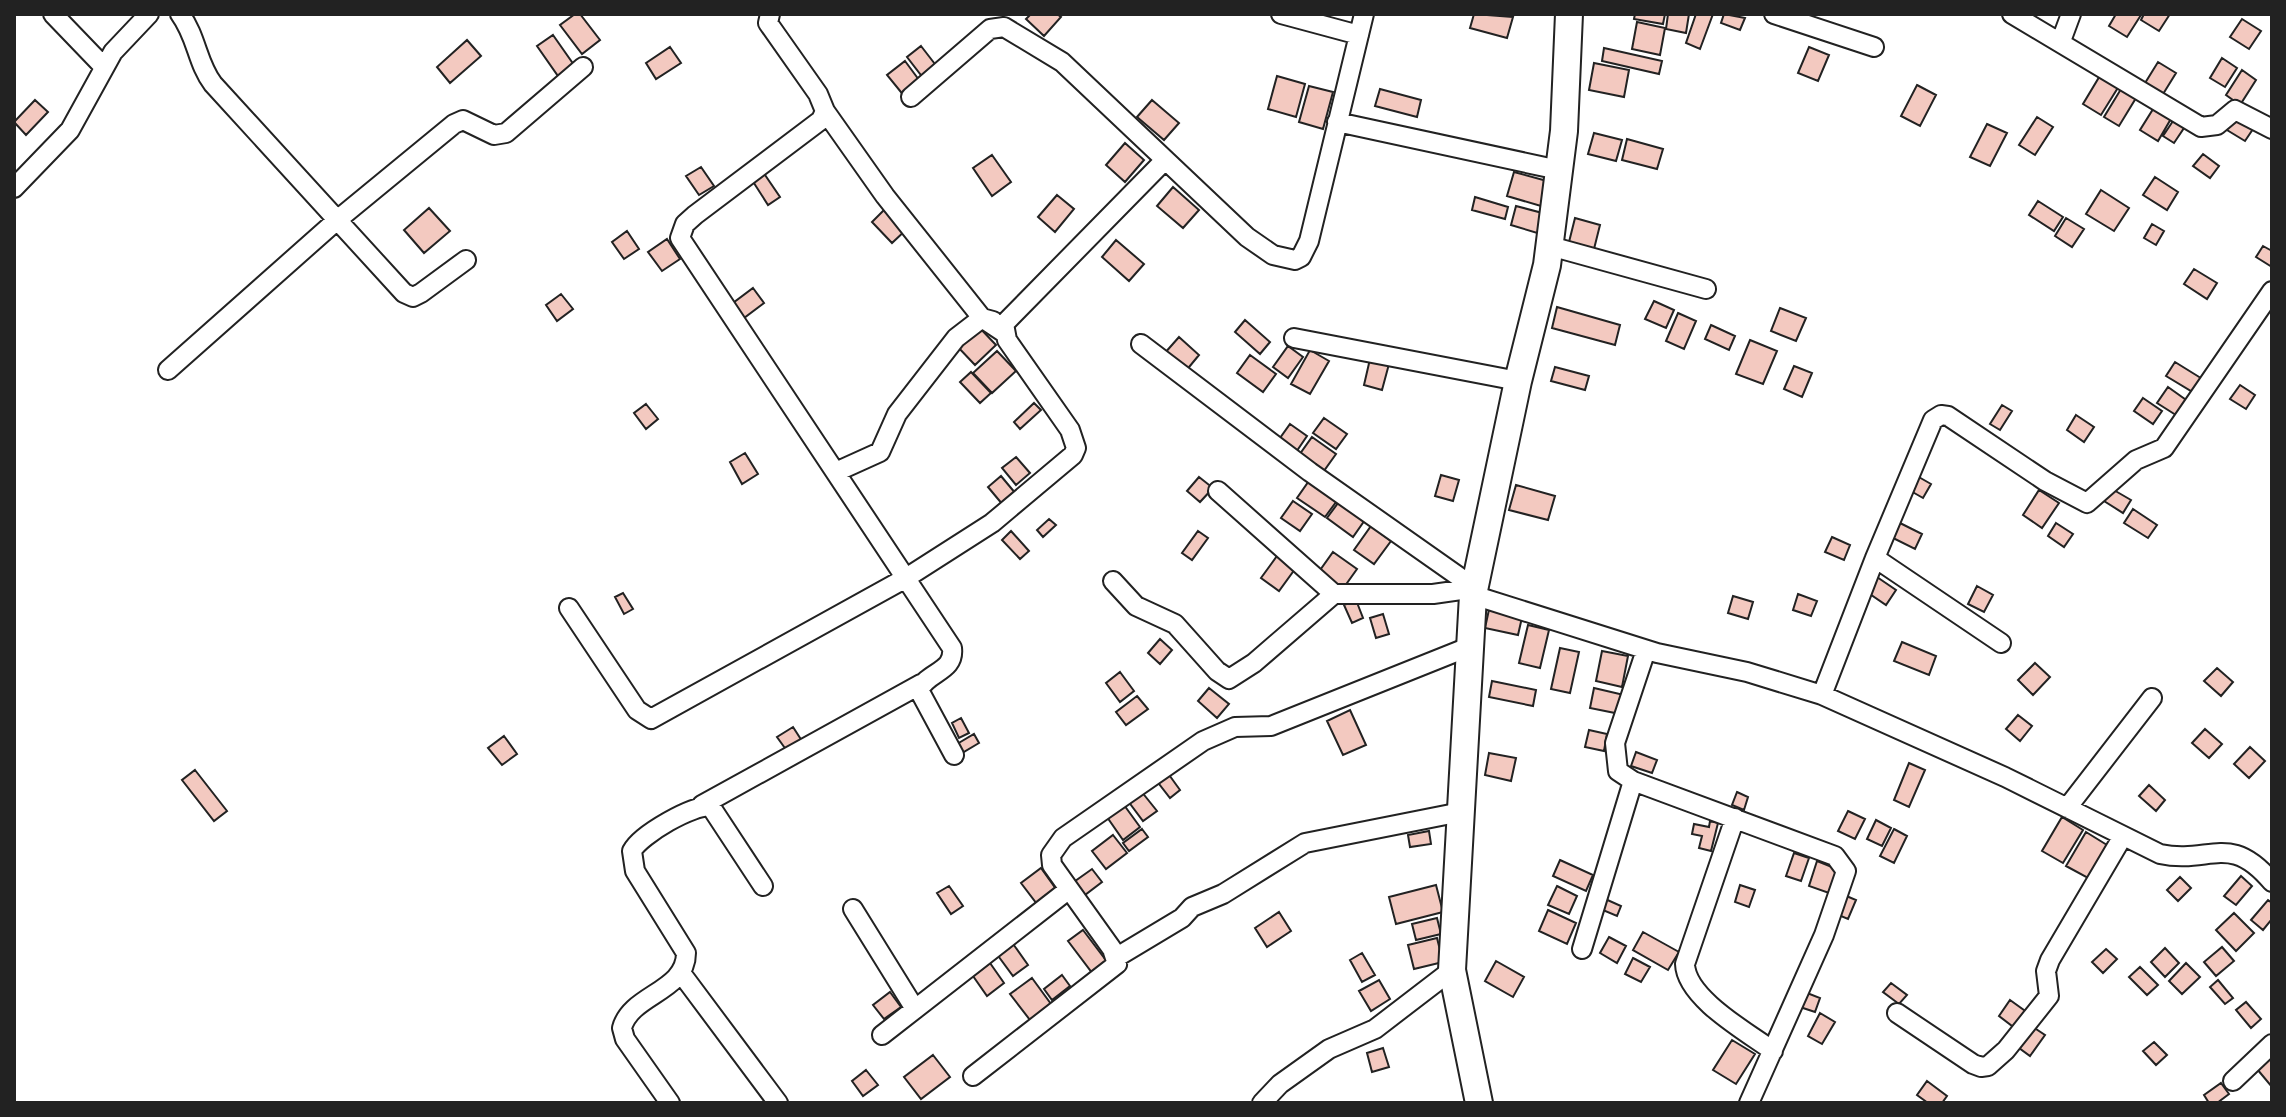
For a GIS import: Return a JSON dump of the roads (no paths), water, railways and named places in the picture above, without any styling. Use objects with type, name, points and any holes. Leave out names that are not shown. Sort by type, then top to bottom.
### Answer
[{"type":"street","points":[[53,14],[104,67]]},
{"type":"street","points":[[14,188],[70,130],[113,52],[149,14]]},
{"type":"street","points":[[180,14],[194,34],[205,74],[389,280],[413,297],[466,260]]},
{"type":"street","points":[[569,608],[637,710],[651,719],[906,578],[992,523],[1073,455],[1076,448],[1070,430],[1003,328],[982,318],[885,196],[825,111],[818,94],[768,23],[770,14]]},
{"type":"street","points":[[1281,14],[1359,35]]},
{"type":"street","points":[[911,97],[990,29],[1004,27],[1062,62],[1262,249],[1295,260],[1301,257],[1309,241],[1364,14]]},
{"type":"street","points":[[1479,1103],[1452,970],[1474,591],[1550,246],[1559,170],[1569,14]]},
{"type":"street","points":[[1774,14],[1874,47]]},
{"type":"street","points":[[2012,14],[2201,127],[2217,125],[2229,111],[2235,110],[2272,129]]},
{"type":"street","points":[[2061,41],[2071,14]]},
{"type":"street","points":[[168,370],[336,221],[454,124],[463,120],[494,135],[506,133],[583,67]]},
{"type":"street","points":[[670,1103],[625,1039],[622,1028],[630,1013],[681,973],[686,964],[686,953],[635,871],[632,851],[645,837],[921,684],[948,666],[953,658],[952,648],[838,471],[680,238],[680,231],[695,215],[821,120],[825,111]]},
{"type":"street","points":[[1337,122],[1559,170]]},
{"type":"street","points":[[1003,328],[1165,160]]},
{"type":"street","points":[[1550,246],[1706,289]]},
{"type":"street","points":[[1822,695],[1929,428],[1941,415],[2087,503],[2136,460],[2164,448],[2272,291]]},
{"type":"street","points":[[838,471],[880,452],[897,414],[956,338],[982,318]]},
{"type":"street","points":[[1294,338],[1518,381]]},
{"type":"street","points":[[1141,344],[1474,591],[1646,650],[1747,672],[1822,695],[2160,854],[2177,858],[2212,851],[2239,856],[2261,868],[2272,882]]},
{"type":"street","points":[[1218,491],[1334,594]]},
{"type":"street","points":[[1875,558],[2001,643]]},
{"type":"street","points":[[1113,581],[1136,606],[1175,624],[1217,671],[1229,679],[1254,663],[1334,594],[1474,591]]},
{"type":"street","points":[[973,1076],[1117,964],[1117,957],[1052,865],[1051,855],[1063,838],[1203,741],[1235,727],[1271,726],[1471,646]]},
{"type":"street","points":[[1646,650],[1615,743],[1618,771],[1633,781],[1835,856],[1846,871],[1824,935],[1749,1103]]},
{"type":"street","points":[[921,684],[921,697],[954,755]]},
{"type":"street","points":[[2067,808],[2152,698]]},
{"type":"street","points":[[1582,949],[1633,781]]},
{"type":"street","points":[[702,805],[711,807],[719,816],[763,886]]},
{"type":"street","points":[[1117,957],[1182,918],[1192,907],[1223,894],[1305,843],[1461,812]]},
{"type":"street","points":[[1735,818],[1685,964],[1685,974],[1703,999],[1773,1051]]},
{"type":"street","points":[[1897,1013],[1973,1064],[1988,1066],[1995,1062],[2049,996],[2046,971],[2050,960],[2123,836]]},
{"type":"street","points":[[882,1035],[1068,890]]},
{"type":"street","points":[[853,909],[915,1009]]},
{"type":"street","points":[[1262,1103],[1280,1084],[1329,1049],[1375,1029],[1452,970]]},
{"type":"street","points":[[681,973],[778,1103]]},
{"type":"street","points":[[2233,1081],[2272,1044]]}]
